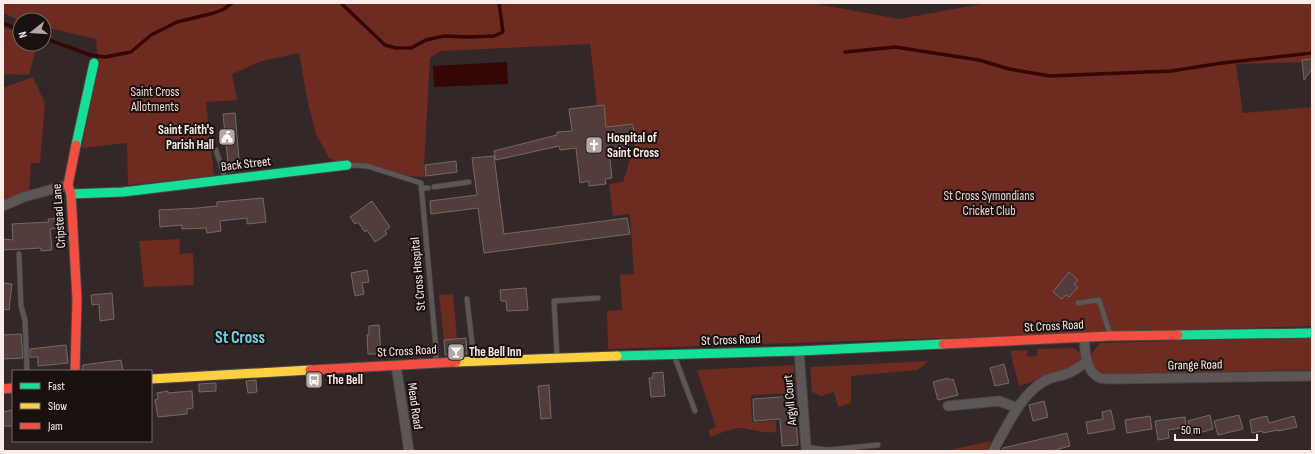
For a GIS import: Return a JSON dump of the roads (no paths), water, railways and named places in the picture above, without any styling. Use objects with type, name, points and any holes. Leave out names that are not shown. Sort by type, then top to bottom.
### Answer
[{"type":"main road","name":"Cripstead Lane","points":[[75,370],[77,299],[69,189],[94,63]]},
{"type":"main road","name":"Back Street","points":[[69,189],[123,192],[347,165]]},
{"type":"main road","name":"St Cross Road","points":[[152,379],[475,361],[799,351],[1110,336],[1312,333]]},
{"type":"street","points":[[3,206],[24,197],[69,189]]},
{"type":"street","points":[[993,451],[1018,408],[1032,390],[1043,382],[1053,377],[1067,374],[1087,362],[1084,338]]},
{"type":"street","name":"Argyll Court","points":[[799,351],[806,447]]},
{"type":"street","name":"Grange Road","points":[[1087,362],[1090,369],[1099,377],[1109,379],[1312,376]]},
{"type":"street","name":"Mead Road","points":[[396,365],[409,451]]},
{"type":"street","points":[[948,406],[999,401],[1018,408]]},
{"type":"lane","points":[[216,150],[223,168],[225,180]]},
{"type":"lane","name":"Back Street","points":[[347,165],[367,166],[428,188]]},
{"type":"lane","points":[[434,187],[469,182]]},
{"type":"lane","name":"St Cross Hospital","points":[[421,185],[436,363]]},
{"type":"lane","points":[[20,254],[22,306],[25,320],[28,370]]},
{"type":"lane","points":[[557,358],[554,301],[598,298]]},
{"type":"lane","points":[[467,299],[475,361]]},
{"type":"lane","points":[[1078,302],[1099,300],[1110,336]]},
{"type":"lane","points":[[674,355],[695,411]]},
{"type":"lane","points":[[806,447],[827,450],[878,445]]},
{"type":"waterway","points":[[52,41],[90,55],[105,57],[131,52],[151,35],[177,22],[214,13],[224,9],[232,3]]},
{"type":"waterway","points":[[341,3],[385,45],[396,48],[411,48],[426,40],[444,36],[494,36],[503,32],[499,3]]},
{"type":"waterway","points":[[3,23],[12,27]]},
{"type":"waterway","points":[[845,52],[895,47],[979,60],[1009,69],[1050,76],[1171,71],[1222,63],[1312,53]]},
{"type":"place","name":"Saint Faith's Parish Hall","points":[[227,137]]},
{"type":"place","name":"Hospital of Saint Cross","points":[[594,145]]},
{"type":"place","name":"The Bell Inn","points":[[456,352]]},
{"type":"place","name":"The Bell","points":[[314,380]]},
{"type":"district","name":"St Cross","points":[[240,338]]},
{"type":"park label","name":"Saint Cross Allotments","points":[[155,100]]},
{"type":"park label","name":"St Cross Symondians Cricket Club","points":[[989,204]]}]
